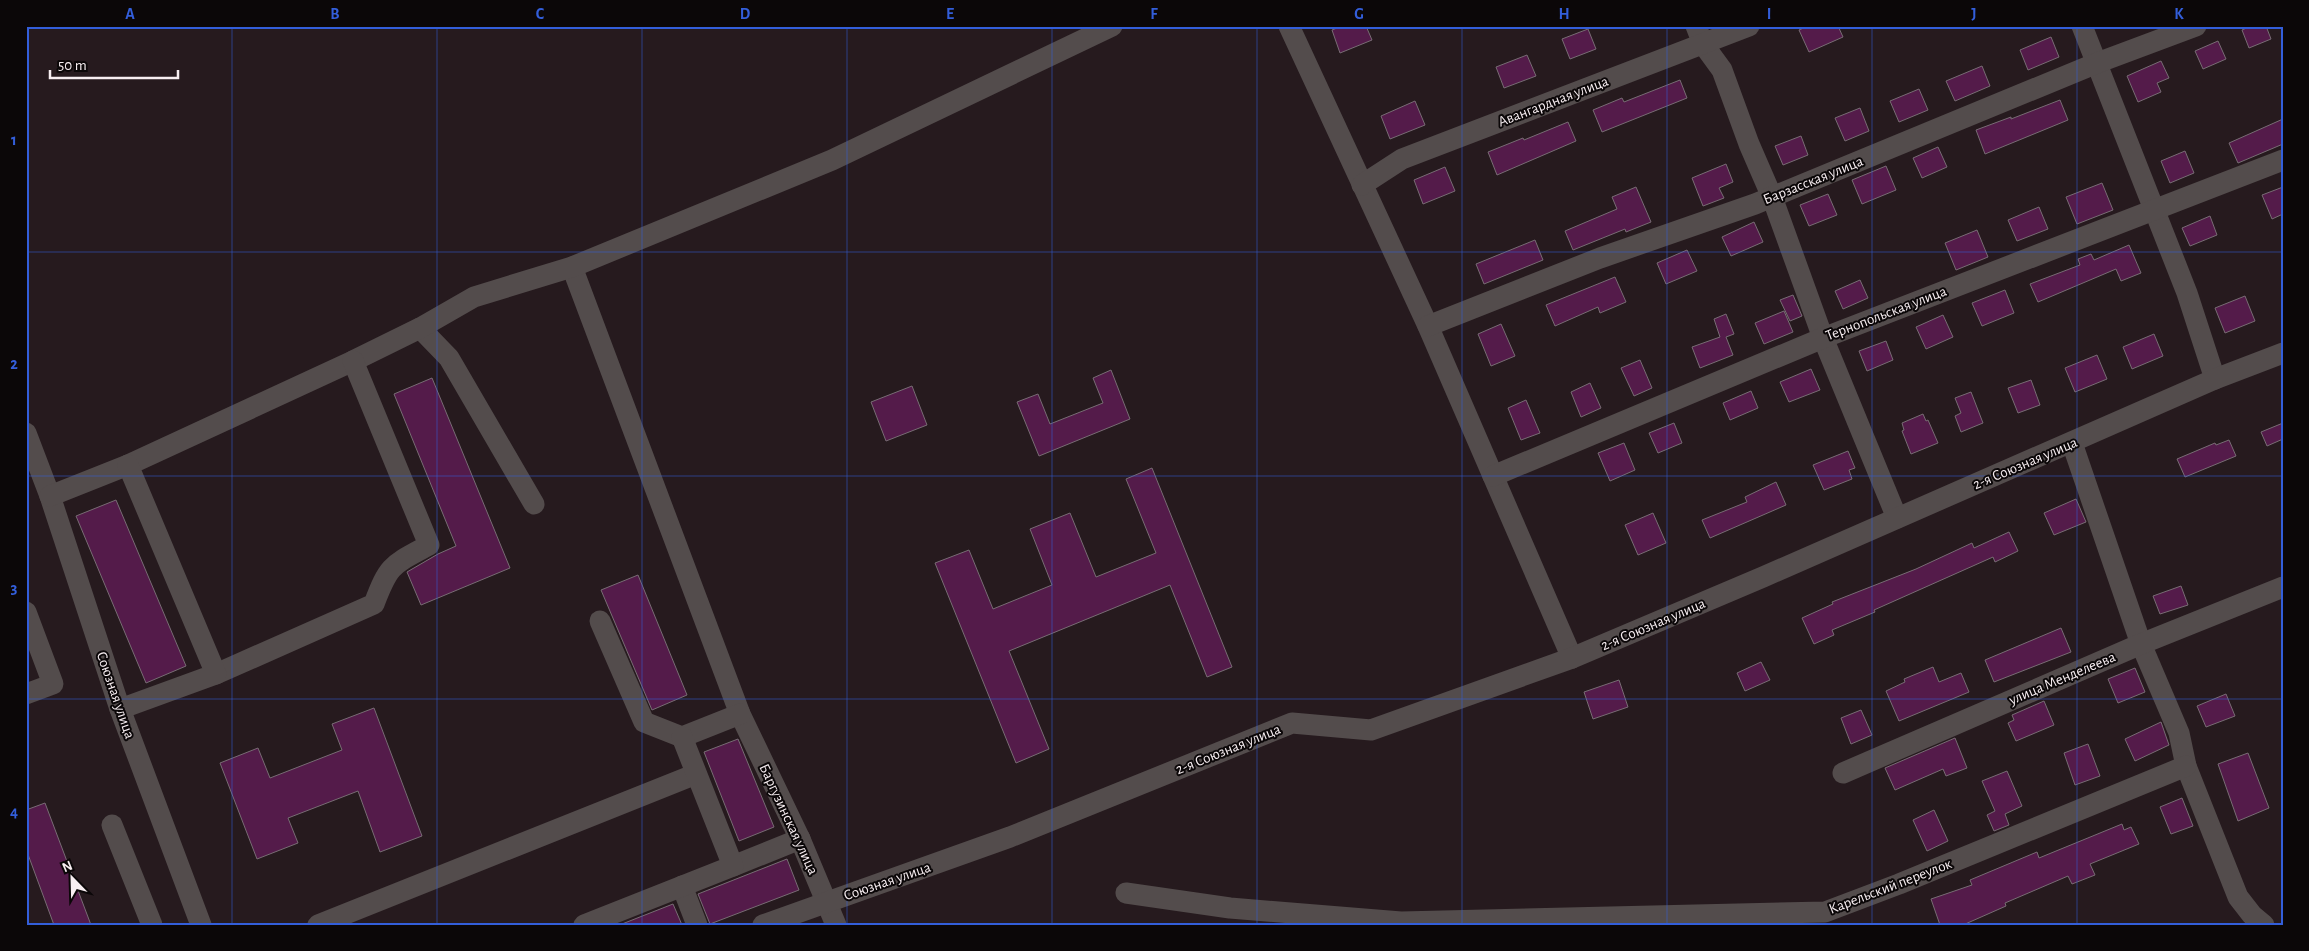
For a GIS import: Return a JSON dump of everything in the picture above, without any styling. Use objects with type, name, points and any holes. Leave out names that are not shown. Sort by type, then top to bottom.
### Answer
[{"type":"street","points":[[50,496],[128,465],[353,361],[420,328],[474,297],[572,267],[832,160],[1112,26]]},
{"type":"street","points":[[1289,26],[1428,326],[1572,658]]},
{"type":"street","name":"Авангардная улица","points":[[1362,185],[1402,159],[1699,35],[1749,26]]},
{"type":"street","points":[[2082,26],[2187,293],[2215,379]]},
{"type":"street","name":"Барзасская улица","points":[[1428,326],[1600,258],[1772,197],[2097,63],[2196,26]]},
{"type":"street","points":[[1699,35],[1722,70],[1749,144],[1772,197],[1823,338],[1897,518]]},
{"type":"street","name":"Тернопольская улица","points":[[1493,476],[1823,338],[2154,208],[2283,160]]},
{"type":"street","name":"Баргузинская улица","points":[[572,267],[740,714],[800,839],[836,925]]},
{"type":"street","points":[[420,328],[449,358],[534,504]]},
{"type":"street","name":"2-я Союзная улица","points":[[1010,837],[1292,723],[1371,730],[1572,658],[2072,443],[2215,379],[2283,353]]},
{"type":"street","points":[[120,709],[216,674],[374,604],[384,577],[395,563],[429,545],[353,361]]},
{"type":"street","name":"Союзная улица","points":[[26,432],[50,496],[120,709],[201,925]]},
{"type":"street","points":[[2072,443],[2141,644],[2179,733],[2186,766],[2238,897],[2250,922]]},
{"type":"street","points":[[128,465],[216,674]]},
{"type":"street","name":"улица Менделеева","points":[[1843,773],[2141,644],[2283,587]]},
{"type":"street","points":[[26,612],[53,684],[26,694]]},
{"type":"street","points":[[600,621],[644,722],[682,737],[740,714]]},
{"type":"street","points":[[682,737],[733,866]]},
{"type":"street","name":"Карельский переулок","points":[[1126,893],[1230,908],[1401,922],[1825,912],[1899,884],[2186,766]]},
{"type":"street","points":[[318,925],[696,774]]},
{"type":"street","points":[[112,825],[152,925]]},
{"type":"street","name":"Союзная улица","points":[[763,925],[1010,837]]},
{"type":"street","points":[[584,925],[800,839]]},
{"type":"street","points":[[682,886],[698,925]]},
{"type":"building","points":[[1342,26],[1366,26],[1372,40],[1340,53],[1332,30]]},
{"type":"building","points":[[1808,26],[1838,26],[1843,37],[1809,52],[1799,30]]},
{"type":"building","points":[[2251,26],[2266,26],[2271,39],[2249,48],[2242,30]]},
{"type":"building","points":[[1588,29],[1596,49],[1570,59],[1562,39]]},
{"type":"building","points":[[2051,37],[2059,57],[2028,70],[2020,50]]},
{"type":"building","points":[[2218,41],[2226,59],[2203,69],[2195,51]]},
{"type":"building","points":[[1527,55],[1536,76],[1504,88],[1496,67]]},
{"type":"building","points":[[2161,61],[2169,78],[2157,83],[2161,92],[2138,102],[2127,76]]},
{"type":"building","points":[[1982,66],[1990,86],[1955,101],[1946,81]]},
{"type":"building","points":[[1680,80],[1687,98],[1602,132],[1593,110],[1622,98],[1624,102]]},
{"type":"building","points":[[1919,89],[1928,110],[1899,122],[1890,101]]},
{"type":"building","points":[[2060,100],[2068,120],[1985,154],[1976,130]]},
{"type":"building","points":[[1415,101],[1425,125],[1390,139],[1381,116]]},
{"type":"building","points":[[1860,108],[1869,131],[1845,141],[1835,118]]},
{"type":"building","points":[[2283,119],[2283,144],[2238,163],[2229,143]]},
{"type":"building","points":[[1568,122],[1576,141],[1497,175],[1488,152]]},
{"type":"building","points":[[1801,136],[1808,155],[1783,165],[1775,146]]},
{"type":"building","points":[[1938,147],[1947,167],[1922,178],[1913,158]]},
{"type":"building","points":[[2185,151],[2194,173],[2170,183],[2161,161]]},
{"type":"building","points":[[1726,164],[1733,182],[1719,188],[1724,198],[1703,206],[1692,178]]},
{"type":"building","points":[[1886,166],[1896,190],[1862,204],[1852,180]]},
{"type":"building","points":[[1445,167],[1455,191],[1423,204],[1414,180]]},
{"type":"building","points":[[2102,183],[2113,210],[2077,224],[2066,197]]},
{"type":"building","points":[[1636,187],[1651,222],[1626,232],[1625,229],[1573,250],[1565,231],[1617,209],[1612,197]]},
{"type":"building","points":[[2283,187],[2283,214],[2272,219],[2262,195]]},
{"type":"building","points":[[1828,194],[1837,215],[1809,226],[1800,205]]},
{"type":"building","points":[[2039,207],[2048,229],[2017,241],[2008,220]]},
{"type":"building","points":[[2210,216],[2217,235],[2190,246],[2182,228]]},
{"type":"building","points":[[1754,222],[1763,242],[1731,256],[1722,237]]},
{"type":"building","points":[[1977,230],[1988,257],[1956,270],[1945,243]]},
{"type":"building","points":[[1535,240],[1543,260],[1484,284],[1476,264]]},
{"type":"building","points":[[2129,245],[2141,273],[2121,281],[2116,269],[2038,302],[2030,284],[2080,265],[2078,259],[2091,254],[2094,260]]},
{"type":"building","points":[[1687,250],[1697,271],[1666,284],[1657,263]]},
{"type":"building","points":[[1615,277],[1626,302],[1600,313],[1598,307],[1555,326],[1546,305]]},
{"type":"building","points":[[1860,280],[1868,298],[1843,309],[1835,291]]},
{"type":"building","points":[[2005,290],[2014,313],[1982,326],[1972,303]]},
{"type":"building","points":[[1793,295],[1802,316],[1790,321],[1780,300]]},
{"type":"building","points":[[2245,296],[2255,321],[2225,333],[2215,308]]},
{"type":"building","points":[[1784,311],[1793,332],[1764,344],[1755,323]]},
{"type":"building","points":[[1726,314],[1734,334],[1726,337],[1733,355],[1700,368],[1692,347],[1720,337],[1714,319]]},
{"type":"building","points":[[1943,315],[1953,337],[1926,349],[1916,327]]},
{"type":"building","points":[[1501,324],[1515,356],[1491,366],[1478,334]]},
{"type":"building","points":[[2154,334],[2163,356],[2132,369],[2123,347]]},
{"type":"building","points":[[1886,341],[1893,360],[1867,371],[1859,351]]},
{"type":"building","points":[[2097,355],[2107,379],[2075,392],[2065,368]]},
{"type":"building","points":[[1640,360],[1652,388],[1634,396],[1621,368]]},
{"type":"building","points":[[1811,369],[1820,390],[1789,402],[1780,382]]},
{"type":"building","points":[[1111,370],[1130,419],[1039,456],[1017,402],[1038,394],[1050,424],[1103,403],[1093,378]]},
{"type":"building","points":[[432,378],[510,568],[421,605],[407,572],[456,546],[394,394]]},
{"type":"building","points":[[2031,380],[2040,405],[2018,413],[2008,388]]},
{"type":"building","points":[[1590,383],[1601,408],[1581,417],[1571,392]]},
{"type":"building","points":[[912,386],[927,425],[886,441],[871,402]]},
{"type":"building","points":[[1751,391],[1758,408],[1730,420],[1723,403]]},
{"type":"building","points":[[1971,392],[1983,423],[1961,432],[1955,416],[1961,413],[1955,398]]},
{"type":"building","points":[[1526,400],[1540,433],[1521,440],[1508,408]]},
{"type":"building","points":[[1923,414],[1926,421],[1928,420],[1938,443],[1911,454],[1902,431],[1904,430],[1902,423]]},
{"type":"building","points":[[1674,423],[1682,443],[1658,453],[1649,433]]},
{"type":"building","points":[[2283,423],[2283,439],[2267,446],[2261,432]]},
{"type":"building","points":[[2229,440],[2236,456],[2185,477],[2177,459],[2215,443],[2216,445]]},
{"type":"building","points":[[1624,443],[1635,470],[1610,481],[1598,453]]},
{"type":"building","points":[[1848,451],[1855,468],[1849,470],[1852,479],[1824,490],[1813,465]]},
{"type":"building","points":[[1152,468],[1232,667],[1207,677],[1170,585],[1009,651],[1049,749],[1016,763],[935,563],[969,550],[993,609],[1052,585],[1030,529],[1070,513],[1096,577],[1156,553],[1126,479]]},
{"type":"building","points":[[1776,482],[1786,505],[1710,538],[1702,520],[1747,502],[1745,497]]},
{"type":"building","points":[[2076,499],[2086,522],[2054,535],[2044,513]]},
{"type":"building","points":[[116,500],[186,666],[146,683],[76,516]]},
{"type":"building","points":[[1653,513],[1666,543],[1638,555],[1625,525]]},
{"type":"building","points":[[2009,532],[2018,551],[1995,562],[1993,557],[1874,610],[1875,612],[1832,630],[1834,635],[1814,644],[1802,618],[1833,604],[1832,602],[1916,569],[1972,543],[1974,548]]},
{"type":"building","points":[[638,575],[687,695],[652,710],[601,590]]},
{"type":"building","points":[[2181,586],[2188,605],[2160,614],[2153,596]]},
{"type":"building","points":[[2061,628],[2071,652],[1994,682],[1985,660]]},
{"type":"building","points":[[1761,662],[1770,680],[1745,691],[1737,673]]},
{"type":"building","points":[[1933,667],[1939,682],[1961,673],[1969,692],[1899,721],[1886,691],[1905,682],[1904,679]]},
{"type":"building","points":[[2135,668],[2145,692],[2118,703],[2108,679]]},
{"type":"building","points":[[1619,680],[1628,707],[1593,719],[1584,692]]},
{"type":"building","points":[[2226,694],[2235,716],[2206,727],[2197,706]]},
{"type":"building","points":[[2044,701],[2054,725],[2016,741],[2008,723],[2014,720],[2012,715]]},
{"type":"building","points":[[374,708],[422,836],[380,852],[358,791],[288,818],[298,843],[257,859],[220,763],[258,748],[270,778],[342,750],[332,724]]},
{"type":"building","points":[[1861,710],[1872,735],[1851,744],[1841,718]]},
{"type":"building","points":[[2161,722],[2169,745],[2135,761],[2125,739]]},
{"type":"building","points":[[1955,738],[1967,768],[1946,776],[1943,769],[1895,790],[1885,768]]},
{"type":"building","points":[[738,739],[774,827],[739,841],[704,752]]},
{"type":"building","points":[[2088,744],[2100,776],[2075,785],[2064,753]]},
{"type":"building","points":[[2248,753],[2269,808],[2238,821],[2218,764]]},
{"type":"building","points":[[2007,771],[2022,806],[2005,814],[2009,825],[1994,831],[1987,815],[1995,811],[1982,781]]},
{"type":"building","points":[[2182,798],[2193,826],[2171,834],[2160,807]]},
{"type":"building","points":[[45,803],[91,925],[54,925],[26,849],[26,810]]},
{"type":"building","points":[[1934,810],[1948,841],[1927,851],[1913,820]]},
{"type":"building","points":[[2122,824],[2124,830],[2131,827],[2139,844],[2090,864],[2095,875],[2072,884],[2068,876],[2005,903],[2006,906],[1963,925],[1940,925],[1931,899],[1972,885],[1970,880],[2037,852],[2039,858]]},
{"type":"building","points":[[787,859],[799,890],[710,924],[698,894]]},
{"type":"building","points":[[673,904],[682,925],[622,925],[622,924]]}]
